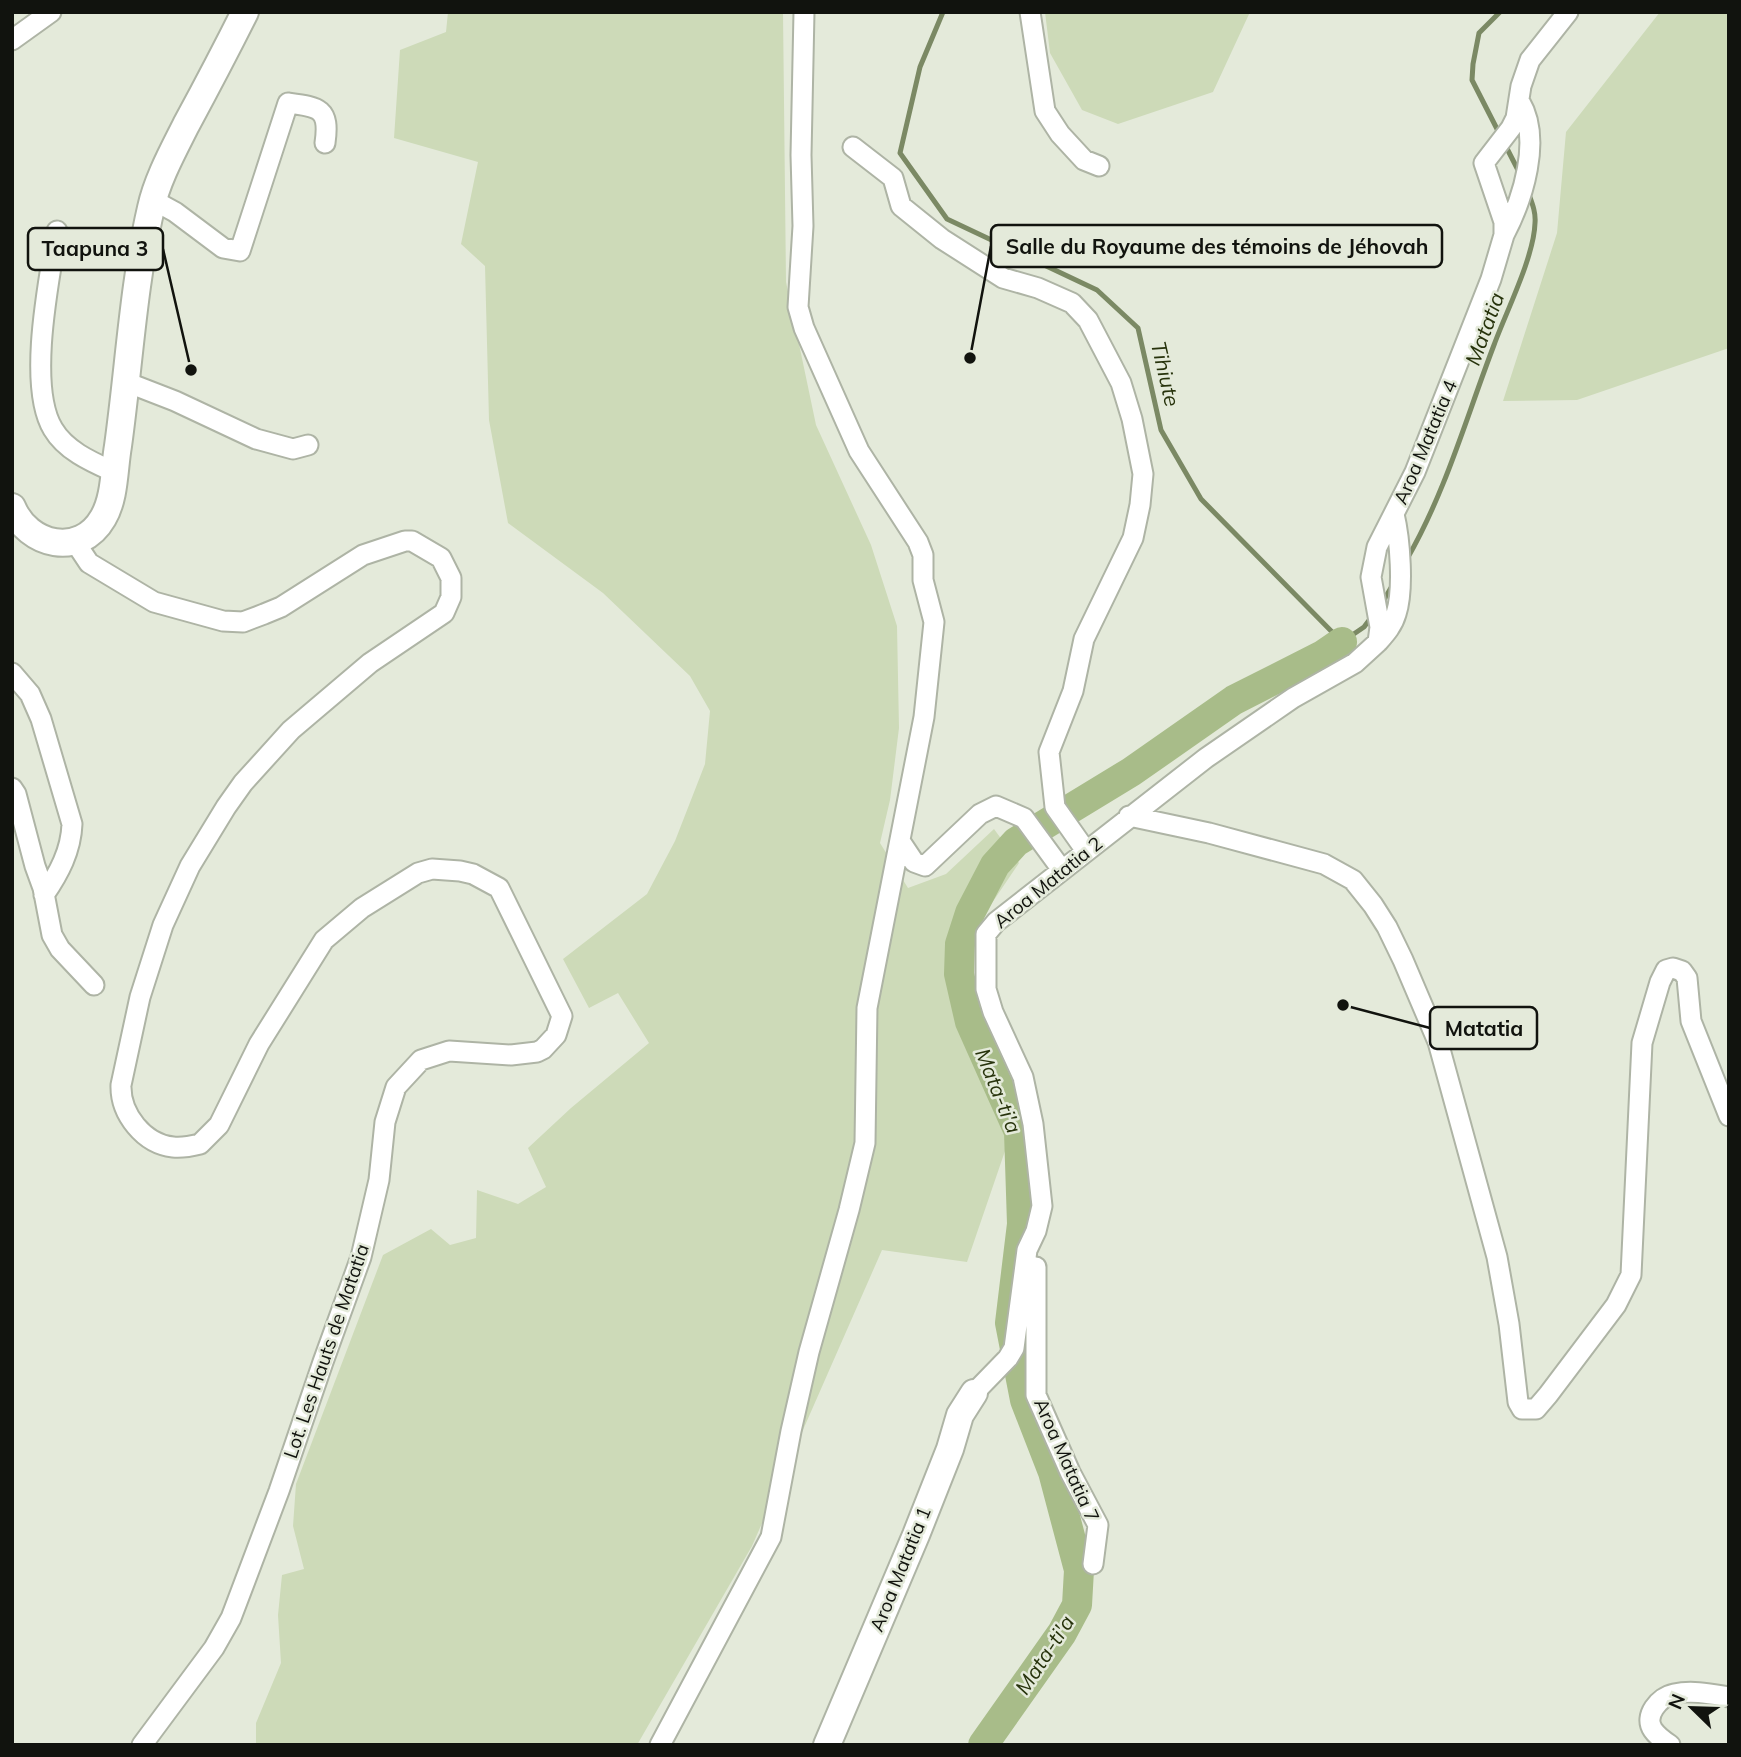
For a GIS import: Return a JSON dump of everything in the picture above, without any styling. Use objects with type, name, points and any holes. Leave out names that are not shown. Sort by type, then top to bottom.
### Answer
[{"type":"main road","points":[[12,507],[23,526],[41,539],[52,543],[75,542],[89,536],[105,516],[114,472],[142,254],[153,200],[170,156],[245,12]]},
{"type":"main road","name":"Aroa Matatia 1","points":[[827,1745],[916,1535],[950,1449],[960,1415],[974,1393]]},
{"type":"street","points":[[12,40],[51,12]]},
{"type":"street","points":[[660,1745],[771,1537],[806,1365],[865,1143],[867,1008],[924,717],[934,622],[923,580],[923,555],[918,542],[859,451],[804,328],[798,307],[803,226],[804,12]]},
{"type":"street","points":[[1030,12],[1045,111],[1060,134],[1084,160],[1099,166]]},
{"type":"street","name":"Aroa Matatia 4","points":[[1378,642],[1380,627],[1372,590],[1371,568],[1377,547],[1424,448],[1491,279],[1504,235],[1504,222],[1484,163],[1511,128],[1530,60],[1568,12]]},
{"type":"street","points":[[1504,235],[1519,201],[1528,165],[1528,128],[1524,108],[1519,100]]},
{"type":"street","points":[[153,200],[175,212],[223,248],[240,251],[288,103],[309,106],[320,110],[326,116],[325,143]]},
{"type":"street","points":[[853,146],[893,178],[901,206],[942,239],[1003,278],[1038,288],[1072,303],[1088,320],[1121,383],[1132,419],[1143,474],[1140,505],[1133,538],[1084,639],[1073,691],[1049,752],[1055,807],[1086,851]]},
{"type":"street","points":[[57,231],[42,333],[41,367],[48,418],[54,431],[75,452],[114,472]]},
{"type":"street","points":[[126,382],[167,397],[256,439],[293,449],[308,445]]},
{"type":"street","name":"Aroa Matatia 2","points":[[974,1393],[995,1373],[1014,1348],[1027,1250],[1036,1231],[1042,1206],[1031,1112],[1023,1077],[993,1012],[986,989],[986,934],[996,922],[1129,816],[1262,718],[1355,663],[1378,642],[1397,614],[1400,589],[1399,549],[1394,514]]},
{"type":"street","name":"Lot. Les Hauts de Matatia","points":[[75,542],[89,563],[154,602],[223,621],[243,622],[272,610],[363,555],[405,541],[412,541],[441,558],[451,578],[451,597],[444,613],[370,663],[291,730],[243,783],[190,866],[163,925],[140,998],[121,1085],[122,1100],[127,1113],[139,1130],[155,1142],[168,1146],[200,1144],[219,1125],[259,1044],[328,934],[411,876],[432,869],[473,874],[499,888],[562,1016],[556,1035],[537,1052],[511,1055],[449,1051],[421,1060],[396,1087],[385,1122],[379,1180],[361,1257],[279,1491],[231,1618],[209,1655],[142,1745]]},
{"type":"street","points":[[12,673],[30,694],[41,719],[72,824],[71,838],[60,872],[44,895]]},
{"type":"street","points":[[12,788],[25,821],[52,935],[60,949],[94,985]]},
{"type":"street","points":[[900,841],[914,862],[925,866],[989,807],[996,806],[1024,818],[1062,870]]},
{"type":"street","points":[[1129,816],[1209,833],[1324,864],[1353,880],[1373,905],[1408,970],[1438,1042],[1497,1257],[1518,1402],[1522,1409],[1536,1409],[1548,1395],[1616,1305],[1631,1275],[1642,1043],[1666,970],[1673,968],[1682,971],[1687,978],[1690,1021],[1729,1116]]},
{"type":"street","name":"Aroa Matatia 7","points":[[1036,1231],[1036,1395],[1070,1472],[1098,1525],[1093,1564]]},
{"type":"street","points":[[1670,1745],[1652,1729],[1650,1723],[1652,1711],[1661,1700],[1673,1694],[1699,1693],[1729,1697]]},
{"type":"green space","points":[[448,12],[783,12],[786,282],[816,425],[871,545],[897,626],[899,728],[890,800],[880,843],[908,888],[946,874],[994,829],[1019,863],[973,931],[970,952],[976,1004],[998,1050],[1019,1110],[967,1262],[882,1250],[752,1546],[637,1745],[256,1745],[256,1723],[281,1663],[278,1615],[282,1575],[304,1569],[293,1526],[296,1484],[383,1255],[431,1229],[450,1245],[476,1238],[477,1190],[518,1204],[546,1187],[528,1148],[649,1043],[618,993],[589,1008],[563,959],[647,894],[675,841],[705,764],[710,711],[690,676],[603,593],[508,523],[489,420],[485,266],[461,244],[478,162],[394,138],[400,50],[446,32]]},
{"type":"green space","points":[[1045,12],[1250,12],[1213,92],[1118,124],[1082,110],[1050,53]]},
{"type":"green space","points":[[1660,12],[1729,12],[1729,348],[1577,400],[1503,401],[1557,233],[1566,132]]},
{"type":"waterway","name":"Tihiute","points":[[943,12],[920,67],[900,153],[947,219],[1097,290],[1138,328],[1161,430],[1201,499],[1342,642],[1364,627],[1373,615]]},
{"type":"waterway","name":"Matatia","points":[[1500,12],[1479,33],[1472,80],[1520,174]]},
{"type":"waterway","name":"Matatia","points":[[1407,559],[1444,481],[1525,268],[1535,223],[1528,192]]},
{"type":"waterway","name":"Matatia","points":[[1381,605],[1392,586]]},
{"type":"waterway","name":"Mata-ti'a","points":[[983,1745],[1062,1633],[1077,1605],[1079,1570],[1053,1472],[1025,1400],[1010,1323],[1022,1224],[1019,1132],[970,1022],[959,974],[960,944],[970,913],[995,865],[1016,842],[1131,772],[1234,700],[1323,655],[1342,642]]},
{"type":"place","name":"Salle du Royaume des témoins de Jéhovah","points":[[970,358]]},
{"type":"place","name":"Taapuna 3","points":[[191,370]]},
{"type":"place","name":"Matatia","points":[[1343,1005]]}]
